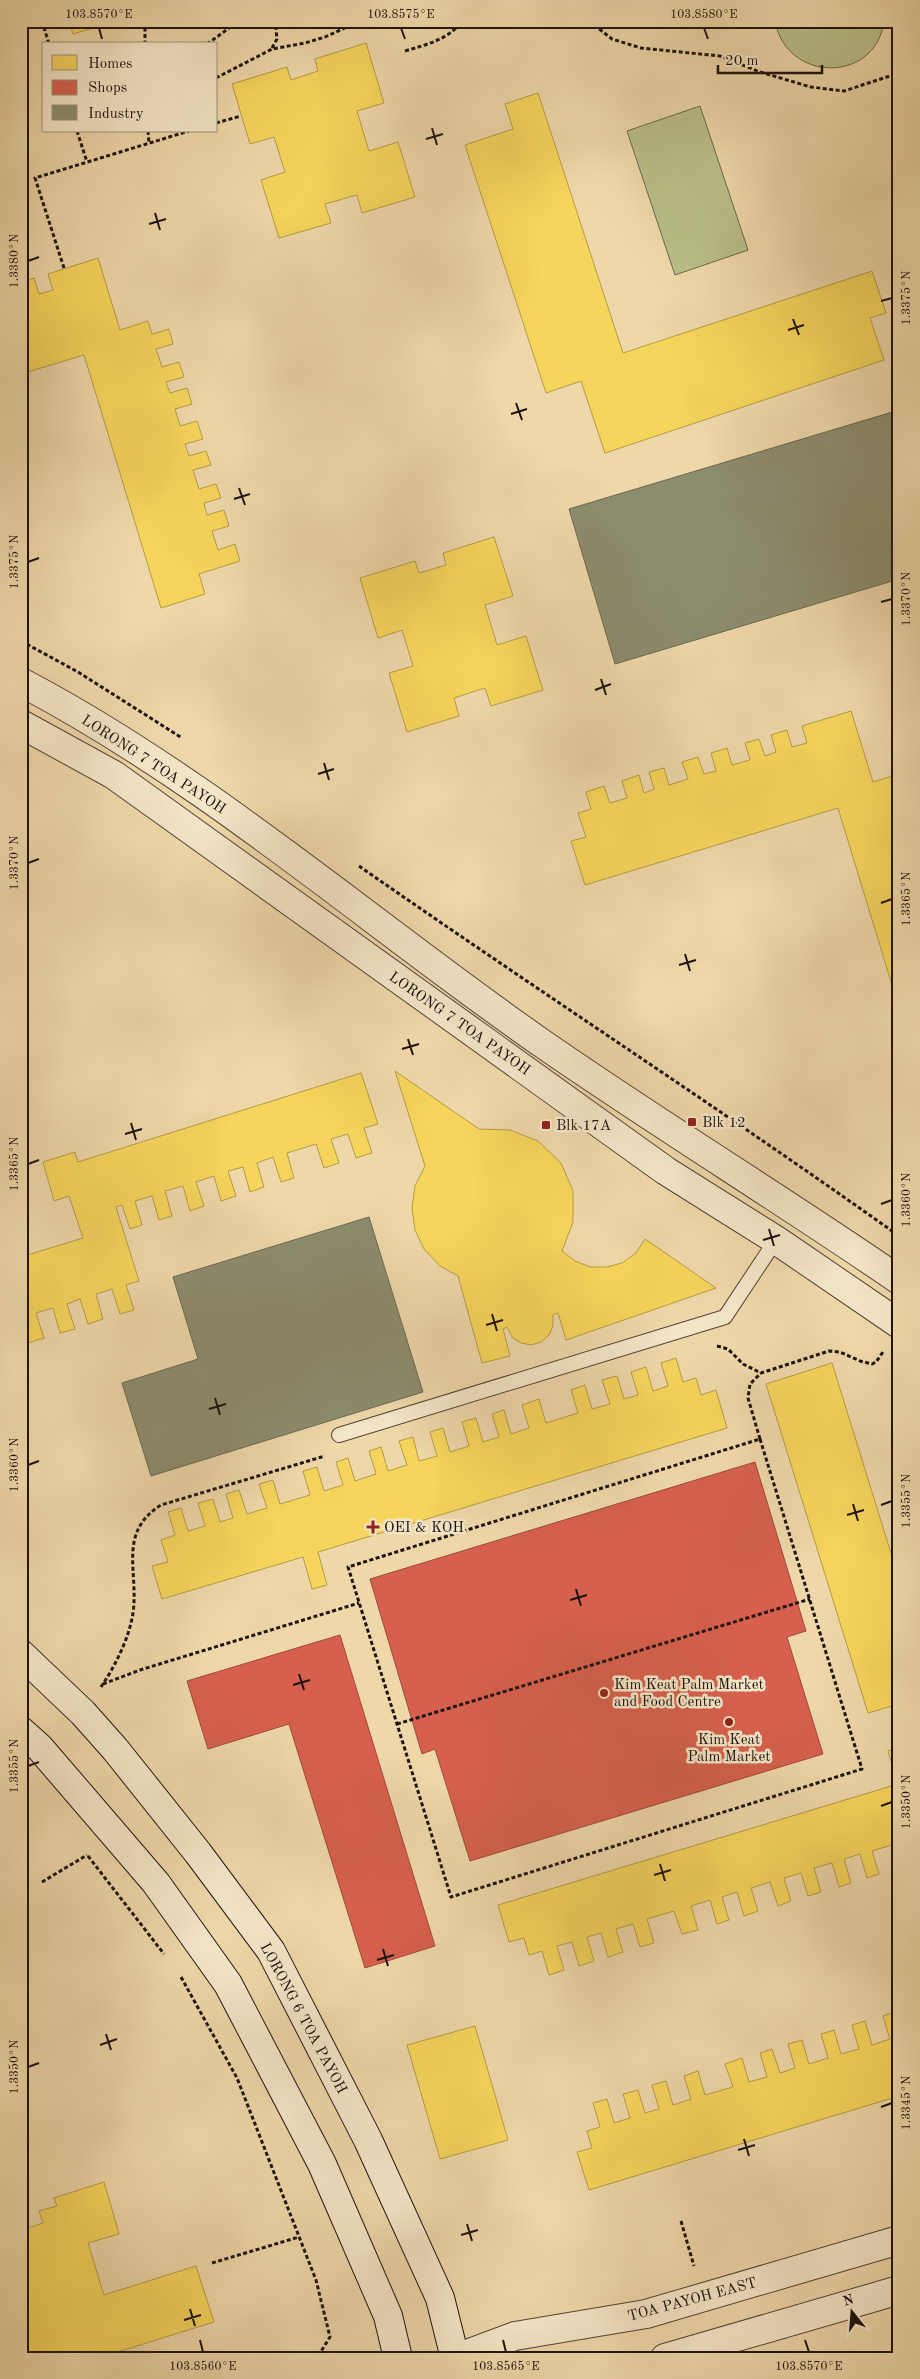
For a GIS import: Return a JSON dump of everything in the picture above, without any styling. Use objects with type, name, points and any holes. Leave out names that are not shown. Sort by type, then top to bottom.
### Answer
[{"type":"street","name":"LORONG 7 TOA PAYOH","points":[[21,682],[54,699],[153,760],[267,840],[542,1043],[899,1280]]},
{"type":"street","name":"LORONG 7 TOA PAYOH","points":[[21,724],[114,775],[666,1171],[776,1240],[899,1324]]},
{"type":"street","name":"LORONG 6 TOA PAYOH","points":[[21,1654],[83,1713],[198,1853],[271,1951],[368,2140],[432,2280],[440,2298],[455,2358]]},
{"type":"street","points":[[21,1731],[40,1748],[156,1883],[228,1984],[322,2164],[388,2316],[398,2358]]},
{"type":"street","name":"TOA PAYOH EAST","points":[[455,2358],[515,2336],[646,2314],[899,2240]]},
{"type":"street","points":[[665,2358],[899,2290]]},
{"type":"lane","points":[[339,1435],[726,1317],[776,1240]]},
{"type":"path","points":[[42,21],[48,42]]},
{"type":"path","points":[[145,21],[145,42]]},
{"type":"path","points":[[210,42],[239,21]]},
{"type":"path","points":[[272,49],[277,39],[275,21]]},
{"type":"path","points":[[218,77],[272,49],[325,37],[360,21]]},
{"type":"path","points":[[405,51],[439,41],[456,30],[463,21]]},
{"type":"path","points":[[589,21],[612,39],[641,48],[720,56],[760,72],[810,87],[844,91],[899,73]]},
{"type":"path","points":[[218,122],[241,116]]},
{"type":"path","points":[[77,132],[86,162]]},
{"type":"path","points":[[148,132],[149,144]]},
{"type":"path","points":[[64,268],[35,178],[186,132]]},
{"type":"path","points":[[358,865],[522,980],[756,1134],[899,1236]]},
{"type":"path","points":[[715,1345],[728,1349],[743,1364],[761,1373]]},
{"type":"path","points":[[760,1440],[348,1567],[451,1897],[862,1769],[748,1398],[750,1384],[761,1373],[829,1351],[840,1352],[872,1364],[876,1362],[887,1348]]},
{"type":"path","points":[[83,1713],[103,1684],[126,1639],[133,1613],[132,1549],[136,1535],[148,1514],[162,1505],[332,1454]]},
{"type":"path","points":[[397,1724],[810,1599]]},
{"type":"path","points":[[103,1684],[140,1670],[359,1602]]},
{"type":"path","points":[[81,1848],[169,1960]]},
{"type":"path","points":[[42,1882],[87,1855]]},
{"type":"path","points":[[180,1976],[237,2078],[316,2280],[330,2337],[317,2358]]},
{"type":"path","points":[[681,2221],[693,2261]]},
{"type":"path","points":[[212,2263],[299,2237]]},
{"type":"green space","points":[[775,21],[884,21],[877,42],[865,56],[849,65],[831,68],[812,65],[796,56],[783,41]]},
{"type":"green space","points":[[700,106],[748,250],[675,275],[627,131]]},
{"type":"building: Homes","points":[[69,21],[117,21],[73,34]]},
{"type":"building: Homes","points":[[366,43],[384,103],[357,111],[369,151],[398,142],[415,197],[362,213],[357,195],[325,204],[331,223],[279,238],[261,180],[285,172],[274,137],[250,144],[232,84],[287,67],[291,80],[318,71],[315,59]]},
{"type":"building: Homes","points":[[538,93],[623,353],[872,271],[886,313],[870,318],[884,360],[605,453],[581,381],[546,393],[465,145],[513,129],[505,104]]},
{"type":"building: Homes","points":[[98,258],[120,330],[148,321],[152,334],[169,329],[173,344],[156,349],[162,367],[179,362],[184,377],[166,382],[170,393],[187,388],[192,404],[175,409],[180,426],[197,421],[203,439],[185,444],[189,456],[206,451],[211,465],[193,470],[199,489],[216,484],[221,498],[204,503],[207,515],[224,510],[229,526],[212,531],[218,550],[235,544],[240,561],[199,574],[205,594],[161,608],[84,355],[21,374],[21,300],[23,299],[21,282],[34,278],[39,294],[53,290],[48,274]]},
{"type":"building: Homes","points":[[494,537],[513,596],[485,605],[497,645],[526,636],[543,690],[491,706],[485,688],[454,698],[459,716],[407,732],[389,673],[413,666],[402,630],[378,638],[360,578],[415,561],[419,573],[446,565],[443,553]]},
{"type":"building: Homes","points":[[851,711],[873,782],[899,774],[899,1008],[838,808],[585,885],[571,841],[586,837],[578,813],[591,809],[586,792],[604,786],[610,803],[627,798],[622,781],[639,775],[644,793],[654,789],[649,772],[664,768],[669,785],[688,779],[682,762],[698,757],[704,774],[716,771],[711,753],[727,748],[732,765],[750,760],[745,743],[759,739],[765,756],[776,752],[771,735],[787,730],[792,747],[807,743],[802,726]]},
{"type":"building: Homes","points":[[395,1071],[479,1129],[510,1130],[538,1141],[561,1163],[573,1191],[573,1222],[562,1251],[575,1261],[590,1267],[607,1267],[622,1263],[636,1253],[645,1239],[716,1288],[566,1340],[558,1313],[553,1315],[553,1326],[549,1335],[541,1342],[531,1345],[521,1343],[512,1337],[507,1327],[503,1329],[510,1356],[482,1363],[458,1276],[440,1266],[424,1249],[415,1230],[412,1208],[415,1186],[425,1166]]},
{"type":"building: Homes","points":[[361,1073],[378,1124],[364,1128],[372,1153],[356,1158],[348,1134],[331,1139],[339,1163],[324,1168],[316,1144],[287,1153],[294,1178],[281,1182],[273,1157],[257,1163],[264,1187],[250,1192],[243,1167],[228,1171],[236,1196],[221,1201],[214,1176],[196,1182],[204,1206],[190,1211],[183,1186],[165,1191],[172,1216],[159,1220],[152,1196],[135,1201],[142,1225],[130,1229],[122,1205],[116,1207],[139,1281],[126,1285],[134,1310],[120,1314],[112,1289],[96,1294],[103,1319],[88,1324],[80,1299],[67,1304],[75,1329],[60,1333],[53,1308],[36,1313],[44,1338],[28,1343],[21,1322],[21,1257],[83,1238],[69,1196],[54,1201],[43,1162],[75,1152],[78,1162]]},
{"type":"building: Homes","points":[[676,1358],[683,1382],[696,1378],[701,1395],[716,1390],[727,1428],[318,1552],[327,1585],[312,1589],[303,1557],[162,1599],[152,1566],[168,1562],[161,1540],[175,1535],[168,1512],[181,1508],[188,1531],[205,1526],[198,1503],[213,1499],[220,1522],[233,1518],[226,1494],[239,1490],[247,1514],[267,1508],[259,1484],[273,1480],[280,1504],[310,1495],[303,1471],[317,1467],[324,1491],[343,1485],[336,1462],[348,1458],[355,1481],[376,1474],[369,1451],[381,1447],[388,1471],[407,1465],[399,1441],[413,1437],[419,1461],[437,1456],[430,1432],[443,1428],[450,1452],[469,1446],[462,1422],[476,1418],[483,1442],[499,1437],[492,1414],[504,1410],[511,1434],[529,1428],[522,1405],[539,1399],[546,1423],[578,1413],[571,1390],[585,1385],[592,1409],[610,1404],[602,1380],[617,1376],[624,1399],[638,1395],[631,1372],[646,1367],[653,1391],[668,1386],[661,1363]]},
{"type":"building: Homes","points":[[832,1363],[899,1579],[899,1704],[868,1713],[766,1384]]},
{"type":"building: Homes","points":[[899,1747],[899,1868],[892,1845],[872,1851],[879,1874],[867,1878],[860,1854],[844,1859],[851,1883],[839,1887],[832,1863],[814,1868],[821,1892],[808,1896],[801,1873],[784,1878],[791,1901],[778,1906],[770,1882],[751,1888],[758,1911],[744,1916],[737,1892],[722,1897],[729,1920],[717,1924],[710,1900],[691,1906],[698,1930],[682,1934],[674,1911],[647,1919],[654,1943],[640,1947],[633,1924],[616,1929],[623,1952],[608,1957],[601,1933],[587,1937],[594,1961],[579,1966],[572,1942],[557,1946],[564,1970],[549,1975],[542,1951],[529,1955],[524,1938],[509,1942],[498,1905],[898,1784],[888,1751]]},
{"type":"building: Homes","points":[[895,2012],[899,2025],[899,2096],[589,2190],[577,2152],[592,2148],[587,2131],[600,2127],[593,2103],[607,2099],[614,2123],[630,2118],[623,2094],[638,2090],[645,2113],[659,2109],[652,2085],[666,2081],[673,2105],[691,2099],[684,2076],[698,2071],[705,2095],[733,2087],[725,2064],[742,2058],[749,2082],[767,2077],[760,2053],[772,2049],[780,2073],[795,2068],[788,2044],[802,2040],[809,2064],[828,2058],[821,2034],[834,2030],[841,2054],[859,2049],[852,2025],[865,2021],[872,2045],[890,2039],[883,2016]]},
{"type":"building: Homes","points":[[475,2026],[508,2140],[440,2159],[407,2045]]},
{"type":"building: Homes","points":[[104,2182],[119,2234],[88,2243],[104,2295],[196,2266],[214,2322],[111,2354],[110,2358],[21,2358],[21,2230],[43,2223],[39,2211],[57,2206],[54,2198]]},
{"type":"building: Shops","name":"Kim Keat Palm Market and Food Centre","points":[[755,1462],[806,1631],[787,1637],[823,1754],[470,1861],[435,1749],[422,1754],[370,1579]]},
{"type":"building: Shops","points":[[340,1635],[435,1946],[365,1968],[289,1724],[208,1749],[187,1681]]},
{"type":"building: Industry","points":[[899,410],[899,579],[615,664],[569,509]]},
{"type":"building: Industry","points":[[369,1217],[423,1392],[151,1476],[122,1383],[198,1359],[173,1277]]},
{"type":"place","name":"Blk 12","points":[[692,1122]]},
{"type":"place","name":"Blk 17A","points":[[546,1125]]},
{"type":"place","name":"OEI & KOH","points":[[373,1527]]},
{"type":"place","name":"Kim Keat Palm Market and Food Centre","points":[[604,1693]]},
{"type":"place","name":"Kim Keat Palm Market","points":[[729,1722]]}]
